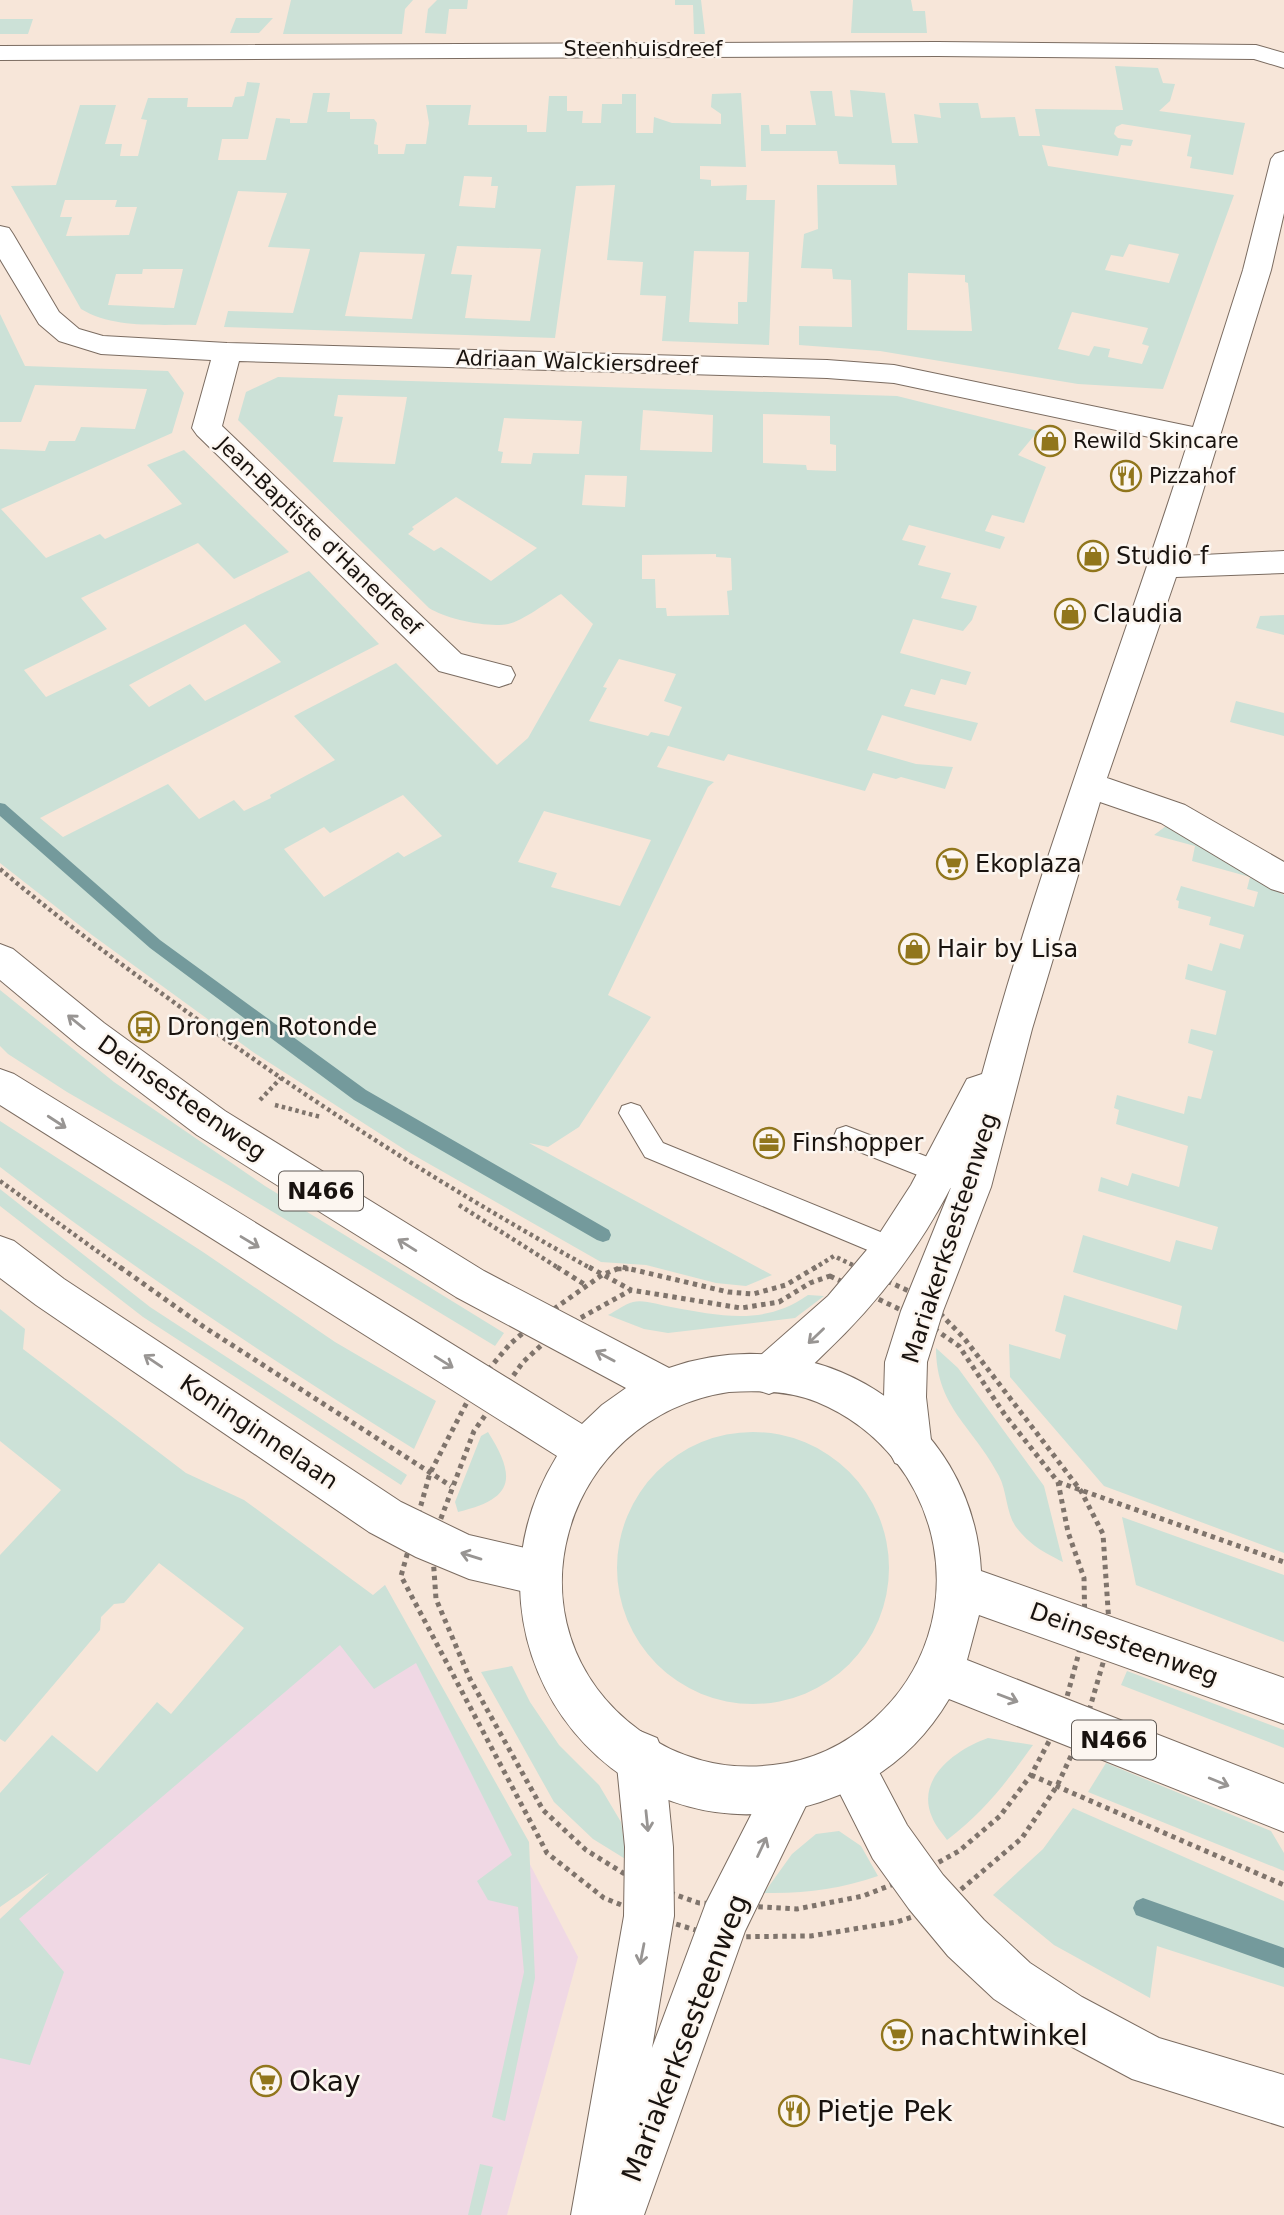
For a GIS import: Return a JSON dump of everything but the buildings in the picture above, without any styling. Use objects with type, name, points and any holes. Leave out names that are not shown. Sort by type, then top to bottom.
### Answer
[{"type":"main road","name":"Steenhuisdreef","points":[[0,52],[937,49],[1256,52],[1284,61]]},
{"type":"main road","name":"Mariakerksesteenweg","points":[[910,1449],[905,1396],[906,1362],[923,1309],[955,1179],[1013,1029],[1088,785],[1164,567],[1257,270],[1284,159]]},
{"type":"main road","name":"Adriaan Walckiersdreef","points":[[0,234],[26,284],[49,318],[69,335],[101,345],[227,352],[827,369],[894,374],[1204,439]]},
{"type":"main road","name":"Jean-Baptiste d'Hanedreef","points":[[227,352],[207,428],[450,663],[499,675]]},
{"type":"main road","points":[[1164,567],[1284,562]]},
{"type":"main road","points":[[1088,785],[1173,814],[1284,879]]},
{"type":"main road","name":"Deinsesteenweg","points":[[0,959],[91,1034],[212,1123],[470,1284],[666,1388]]},
{"type":"main road","points":[[0,1085],[582,1448]]},
{"type":"main road","name":"Mariakerksesteenweg","points":[[769,1375],[830,1323],[904,1232],[955,1179]]},
{"type":"main road","name":"Koninginnelaan","points":[[0,1254],[50,1292],[386,1517],[422,1537],[469,1557],[538,1573]]},
{"type":"main road","points":[[734,1374],[769,1375],[808,1383],[846,1399],[880,1421],[910,1449],[932,1479],[949,1513],[960,1550],[964,1587],[959,1631],[944,1674],[921,1711],[889,1744],[851,1768],[791,1787],[739,1788],[688,1777],[640,1755],[604,1728],[570,1684],[555,1656],[541,1615],[538,1573],[540,1544],[548,1510],[563,1478],[582,1448],[606,1423],[635,1403],[666,1388],[699,1378],[734,1374]]},
{"type":"main road","name":"Deinsesteenweg","points":[[964,1587],[1284,1701]]},
{"type":"main road","name":"N466","points":[[944,1674],[1284,1808]]},
{"type":"main road","name":"Mariakerksesteenweg","points":[[598,2215],[649,1901],[649,1847],[640,1755]]},
{"type":"main road","points":[[851,1768],[890,1842],[926,1892],[1012,1981],[1064,2015],[1150,2061],[1284,2101]]},
{"type":"main road","name":"Mariakerksesteenweg","points":[[617,2215],[725,1922],[791,1787]]},
{"type":"lane","points":[[631,1113],[654,1150],[881,1261]]},
{"type":"lane","points":[[846,1136],[955,1179]]},
{"type":"path","points":[[0,869],[37,901],[216,1035],[407,1161],[565,1256],[631,1290]]},
{"type":"path","points":[[260,1100],[281,1078]]},
{"type":"path","points":[[247,1097],[321,1117]]},
{"type":"path","points":[[0,1181],[204,1327],[452,1487]]},
{"type":"path","points":[[459,1205],[587,1286]]},
{"type":"path","points":[[422,1537],[401,1576],[547,1853],[604,1898],[649,1901],[725,1922],[811,1936],[897,1922],[926,1892],[958,1852],[1000,1816],[1072,1724],[1098,1634],[1084,1578],[1068,1532],[1058,1482],[1005,1415],[959,1346],[881,1261],[834,1256],[786,1285],[753,1294],[728,1292],[622,1267],[603,1275],[537,1321],[510,1344],[477,1383],[430,1473],[422,1537],[436,1599],[470,1679],[543,1810],[586,1850],[649,1901]]},
{"type":"path","points":[[725,1922],[863,1896],[926,1892],[1022,1838],[1057,1786],[1098,1634],[1102,1534],[1081,1491],[964,1338],[923,1309]]},
{"type":"path","points":[[1058,1482],[1284,1563]]},
{"type":"path","points":[[1031,1774],[1284,1885]]},
{"type":"shaded area","points":[[385,1585],[578,1957],[507,2215],[0,2215],[0,1919]]},
{"type":"green space","points":[[291,0],[413,0],[405,9],[402,34],[283,34]]},
{"type":"green space","points":[[437,0],[468,0],[467,9],[449,9],[446,34],[425,33],[428,9]]},
{"type":"green space","points":[[675,0],[701,0],[705,34],[694,34],[693,5],[675,5]]},
{"type":"green space","points":[[853,0],[911,0],[913,11],[925,11],[927,33],[851,33]]},
{"type":"green space","points":[[236,18],[273,18],[259,33],[230,33]]},
{"type":"green space","points":[[0,19],[33,19],[28,34],[0,34]]},
{"type":"green space","points":[[1115,66],[1158,68],[1163,83],[1175,84],[1170,101],[1159,111],[1245,123],[1233,175],[1190,168],[1192,157],[1187,156],[1191,135],[1122,124],[1116,127],[1114,134],[1118,138],[1133,140],[1131,146],[1121,145],[1118,156],[1042,145],[1048,166],[1234,195],[1163,389],[1078,384],[880,351],[799,345],[799,326],[852,327],[851,280],[833,279],[832,269],[801,268],[804,234],[818,229],[817,185],[897,185],[895,165],[839,164],[837,151],[761,151],[761,125],[769,125],[770,134],[786,134],[786,125],[816,125],[810,91],[832,91],[835,116],[853,117],[850,90],[885,93],[892,143],[918,143],[914,114],[941,118],[939,103],[978,103],[981,118],[1015,117],[1019,136],[1040,136],[1035,109],[1123,110]],"holes":[[[1129,244],[1179,254],[1169,283],[1105,270],[1111,255],[1123,257]],[[908,273],[965,275],[972,331],[907,330]],[[1072,312],[1148,328],[1142,344],[1149,346],[1142,364],[1108,357],[1110,349],[1094,346],[1089,356],[1058,349]]]},
{"type":"green space","points":[[247,82],[260,83],[248,139],[222,139],[218,160],[266,160],[276,118],[290,119],[290,123],[307,123],[313,93],[330,93],[327,112],[350,112],[350,119],[374,119],[377,123],[374,144],[378,145],[378,154],[404,154],[406,144],[426,144],[429,123],[426,105],[471,105],[468,125],[527,125],[527,132],[546,132],[549,96],[567,96],[567,111],[583,111],[582,123],[601,123],[602,104],[622,104],[622,94],[636,94],[636,133],[653,133],[654,117],[672,123],[721,124],[721,114],[711,107],[712,94],[741,93],[746,167],[700,166],[700,179],[711,180],[711,186],[747,185],[746,200],[775,200],[769,345],[662,341],[666,296],[640,295],[643,262],[607,260],[615,185],[576,186],[555,338],[224,327],[228,311],[293,313],[310,249],[268,247],[287,193],[238,191],[196,325],[122,323],[81,309],[11,186],[56,185],[80,105],[116,105],[105,144],[122,144],[120,156],[138,156],[147,120],[141,119],[148,98],[188,98],[187,107],[232,107],[235,97],[244,96]],"holes":[[[464,176],[492,177],[491,186],[498,186],[495,208],[459,206]],[[65,200],[117,200],[115,207],[137,207],[129,235],[66,236],[72,217],[60,217]],[[457,246],[541,249],[530,321],[465,318],[472,275],[451,274]],[[694,251],[749,252],[747,302],[738,302],[738,324],[689,322]],[[360,252],[425,254],[412,319],[345,316]],[[143,269],[183,269],[174,308],[108,305],[116,274],[142,274]]]},
{"type":"green space","points":[[0,314],[25,366],[168,371],[184,393],[172,433],[1,509],[46,558],[100,534],[105,539],[182,504],[147,465],[184,450],[289,552],[234,579],[198,543],[81,598],[107,629],[24,670],[46,697],[309,571],[379,644],[40,818],[63,837],[168,784],[199,819],[234,800],[244,811],[271,798],[270,795],[335,760],[294,716],[396,663],[497,765],[528,738],[593,624],[561,594],[521,619],[500,625],[456,619],[429,608],[238,420],[246,392],[278,377],[897,396],[1038,431],[1018,455],[1046,467],[1024,523],[992,515],[985,531],[1005,537],[1000,549],[909,525],[902,540],[926,546],[918,565],[951,573],[941,598],[977,606],[972,620],[963,631],[913,619],[900,653],[971,672],[966,685],[941,679],[935,695],[911,689],[904,706],[978,723],[971,741],[882,715],[867,750],[916,764],[953,767],[945,789],[901,777],[896,779],[873,773],[865,791],[728,754],[724,761],[668,746],[657,767],[714,782],[708,787],[608,995],[651,1017],[579,1127],[548,1147],[529,1143],[772,1275],[746,1286],[716,1283],[646,1265],[601,1262],[410,1153],[253,1052],[92,935],[0,863],[0,449],[45,451],[49,441],[75,441],[81,427],[135,429],[147,389],[35,385],[21,422],[0,422]],"holes":[[[338,395],[407,397],[395,464],[333,462],[343,417],[334,416]],[[643,410],[713,415],[712,452],[640,450]],[[763,414],[830,416],[830,444],[836,445],[836,471],[807,470],[806,465],[763,463]],[[504,418],[582,421],[579,454],[533,453],[531,464],[501,463],[503,452],[498,451]],[[585,475],[627,476],[625,507],[582,505]],[[456,497],[537,548],[491,581],[441,547],[434,551],[408,534],[414,529],[412,527]],[[716,554],[716,557],[731,558],[732,590],[727,591],[729,615],[667,616],[666,608],[656,608],[655,579],[642,579],[642,555]],[[245,624],[281,662],[205,701],[190,684],[149,707],[129,685]],[[619,659],[676,674],[664,701],[682,707],[669,736],[651,732],[648,736],[589,721],[607,688],[603,687]],[[403,795],[442,836],[404,857],[398,852],[324,897],[284,849],[324,827],[330,833]],[[544,811],[651,840],[620,906],[551,887],[557,873],[518,862]]]},
{"type":"green space","points":[[1284,615],[1284,635],[1256,628],[1260,616]]},
{"type":"green space","points":[[1236,701],[1284,713],[1284,736],[1230,722]]},
{"type":"green space","points":[[1166,826],[1284,895],[1284,1553],[1104,1486],[1010,1377],[1009,1344],[1060,1359],[1066,1335],[1055,1331],[1064,1295],[1177,1330],[1182,1306],[1073,1272],[1083,1235],[1170,1262],[1176,1240],[1212,1250],[1218,1227],[1098,1191],[1101,1177],[1128,1186],[1132,1173],[1179,1187],[1188,1146],[1116,1124],[1119,1110],[1114,1108],[1117,1095],[1184,1114],[1188,1096],[1201,1099],[1213,1051],[1188,1043],[1191,1029],[1216,1035],[1226,991],[1185,979],[1188,964],[1212,971],[1220,943],[1240,949],[1244,935],[1209,925],[1211,917],[1178,908],[1179,901],[1176,900],[1181,886],[1254,907],[1258,892],[1247,889],[1250,877],[1192,861],[1195,846],[1154,835]]},
{"type":"green space","points":[[0,990],[114,1082],[265,1186],[504,1333],[495,1346],[230,1186],[67,1092],[8,1054],[0,1046]]},
{"type":"green space","points":[[0,1121],[203,1252],[335,1342],[436,1401],[414,1449],[204,1313],[101,1242],[0,1167]]},
{"type":"green space","points":[[0,1189],[150,1307],[407,1475],[401,1485],[143,1317],[0,1206]]},
{"type":"green space","points":[[808,1295],[824,1296],[795,1318],[668,1333],[644,1329],[608,1315],[630,1303],[642,1301],[725,1315],[758,1315],[792,1305]]},
{"type":"green space","points":[[0,1309],[25,1329],[23,1349],[186,1473],[244,1500],[373,1595],[385,1585],[529,1842],[535,1978],[505,2121],[492,2117],[524,1972],[518,1907],[488,1900],[477,1881],[512,1855],[416,1663],[374,1689],[340,1645],[19,1919],[64,1972],[30,2065],[0,2058],[0,1919],[50,1872],[0,1907],[0,1793],[52,1735],[97,1772],[157,1702],[171,1714],[244,1628],[159,1563],[124,1603],[114,1604],[101,1617],[100,1630],[5,1742],[0,1739],[0,1555],[61,1490],[0,1441]]},
{"type":"green space","points":[[936,1348],[958,1368],[1044,1486],[1063,1562],[1037,1548],[1016,1527],[999,1476],[949,1402],[942,1386]]},
{"type":"green space","points":[[488,1432],[503,1462],[505,1484],[500,1493],[490,1500],[458,1512],[455,1502],[481,1436]]},
{"type":"green space","points":[[740,1432],[766,1432],[793,1437],[817,1448],[840,1463],[858,1481],[884,1528],[889,1568],[887,1595],[879,1620],[858,1655],[840,1673],[793,1699],[766,1704],[740,1704],[713,1699],[689,1688],[666,1673],[648,1655],[622,1608],[617,1581],[617,1555],[622,1528],[633,1504],[648,1481],[666,1463],[713,1437]]},
{"type":"green space","points":[[1122,1517],[1284,1575],[1284,1642],[1136,1585]]},
{"type":"green space","points":[[512,1666],[530,1702],[559,1745],[599,1785],[621,1822],[627,1860],[593,1839],[554,1802],[481,1672]]},
{"type":"green space","points":[[1127,1671],[1284,1730],[1284,1748],[1121,1685]]},
{"type":"green space","points":[[988,1738],[1033,1745],[994,1796],[947,1840],[932,1817],[928,1803],[929,1790],[934,1778],[952,1758]]},
{"type":"green space","points":[[1106,1763],[1271,1831],[1284,1853],[1284,1871],[1088,1792]]},
{"type":"green space","points":[[1073,1808],[1284,1901],[1284,1987],[1157,1946],[1150,1998],[1054,1945],[993,1895],[1043,1849]]},
{"type":"green space","points":[[839,1831],[861,1846],[878,1876],[822,1890],[764,1893],[792,1854],[816,1834]]},
{"type":"green space","points":[[480,2164],[493,2167],[481,2215],[468,2215]]},
{"type":"waterway","points":[[0,808],[155,944],[360,1095],[603,1235]]},
{"type":"waterway","points":[[1143,1908],[1284,1958]]},
{"type":"place","name":"Rewild Skincare","points":[[1050,441]]},
{"type":"place","name":"Pizzahof","points":[[1126,476]]},
{"type":"place","name":"Studio f","points":[[1093,556]]},
{"type":"place","name":"Claudia","points":[[1070,614]]},
{"type":"place","name":"Ekoplaza","points":[[952,864]]},
{"type":"place","name":"Hair by Lisa","points":[[914,949]]},
{"type":"place","name":"Drongen Rotonde","points":[[144,1027]]},
{"type":"place","name":"Finshopper","points":[[769,1143]]},
{"type":"place","name":"nachtwinkel","points":[[897,2035]]},
{"type":"place","name":"Okay","points":[[266,2081]]},
{"type":"place","name":"Pietje Pek","points":[[794,2111]]}]
